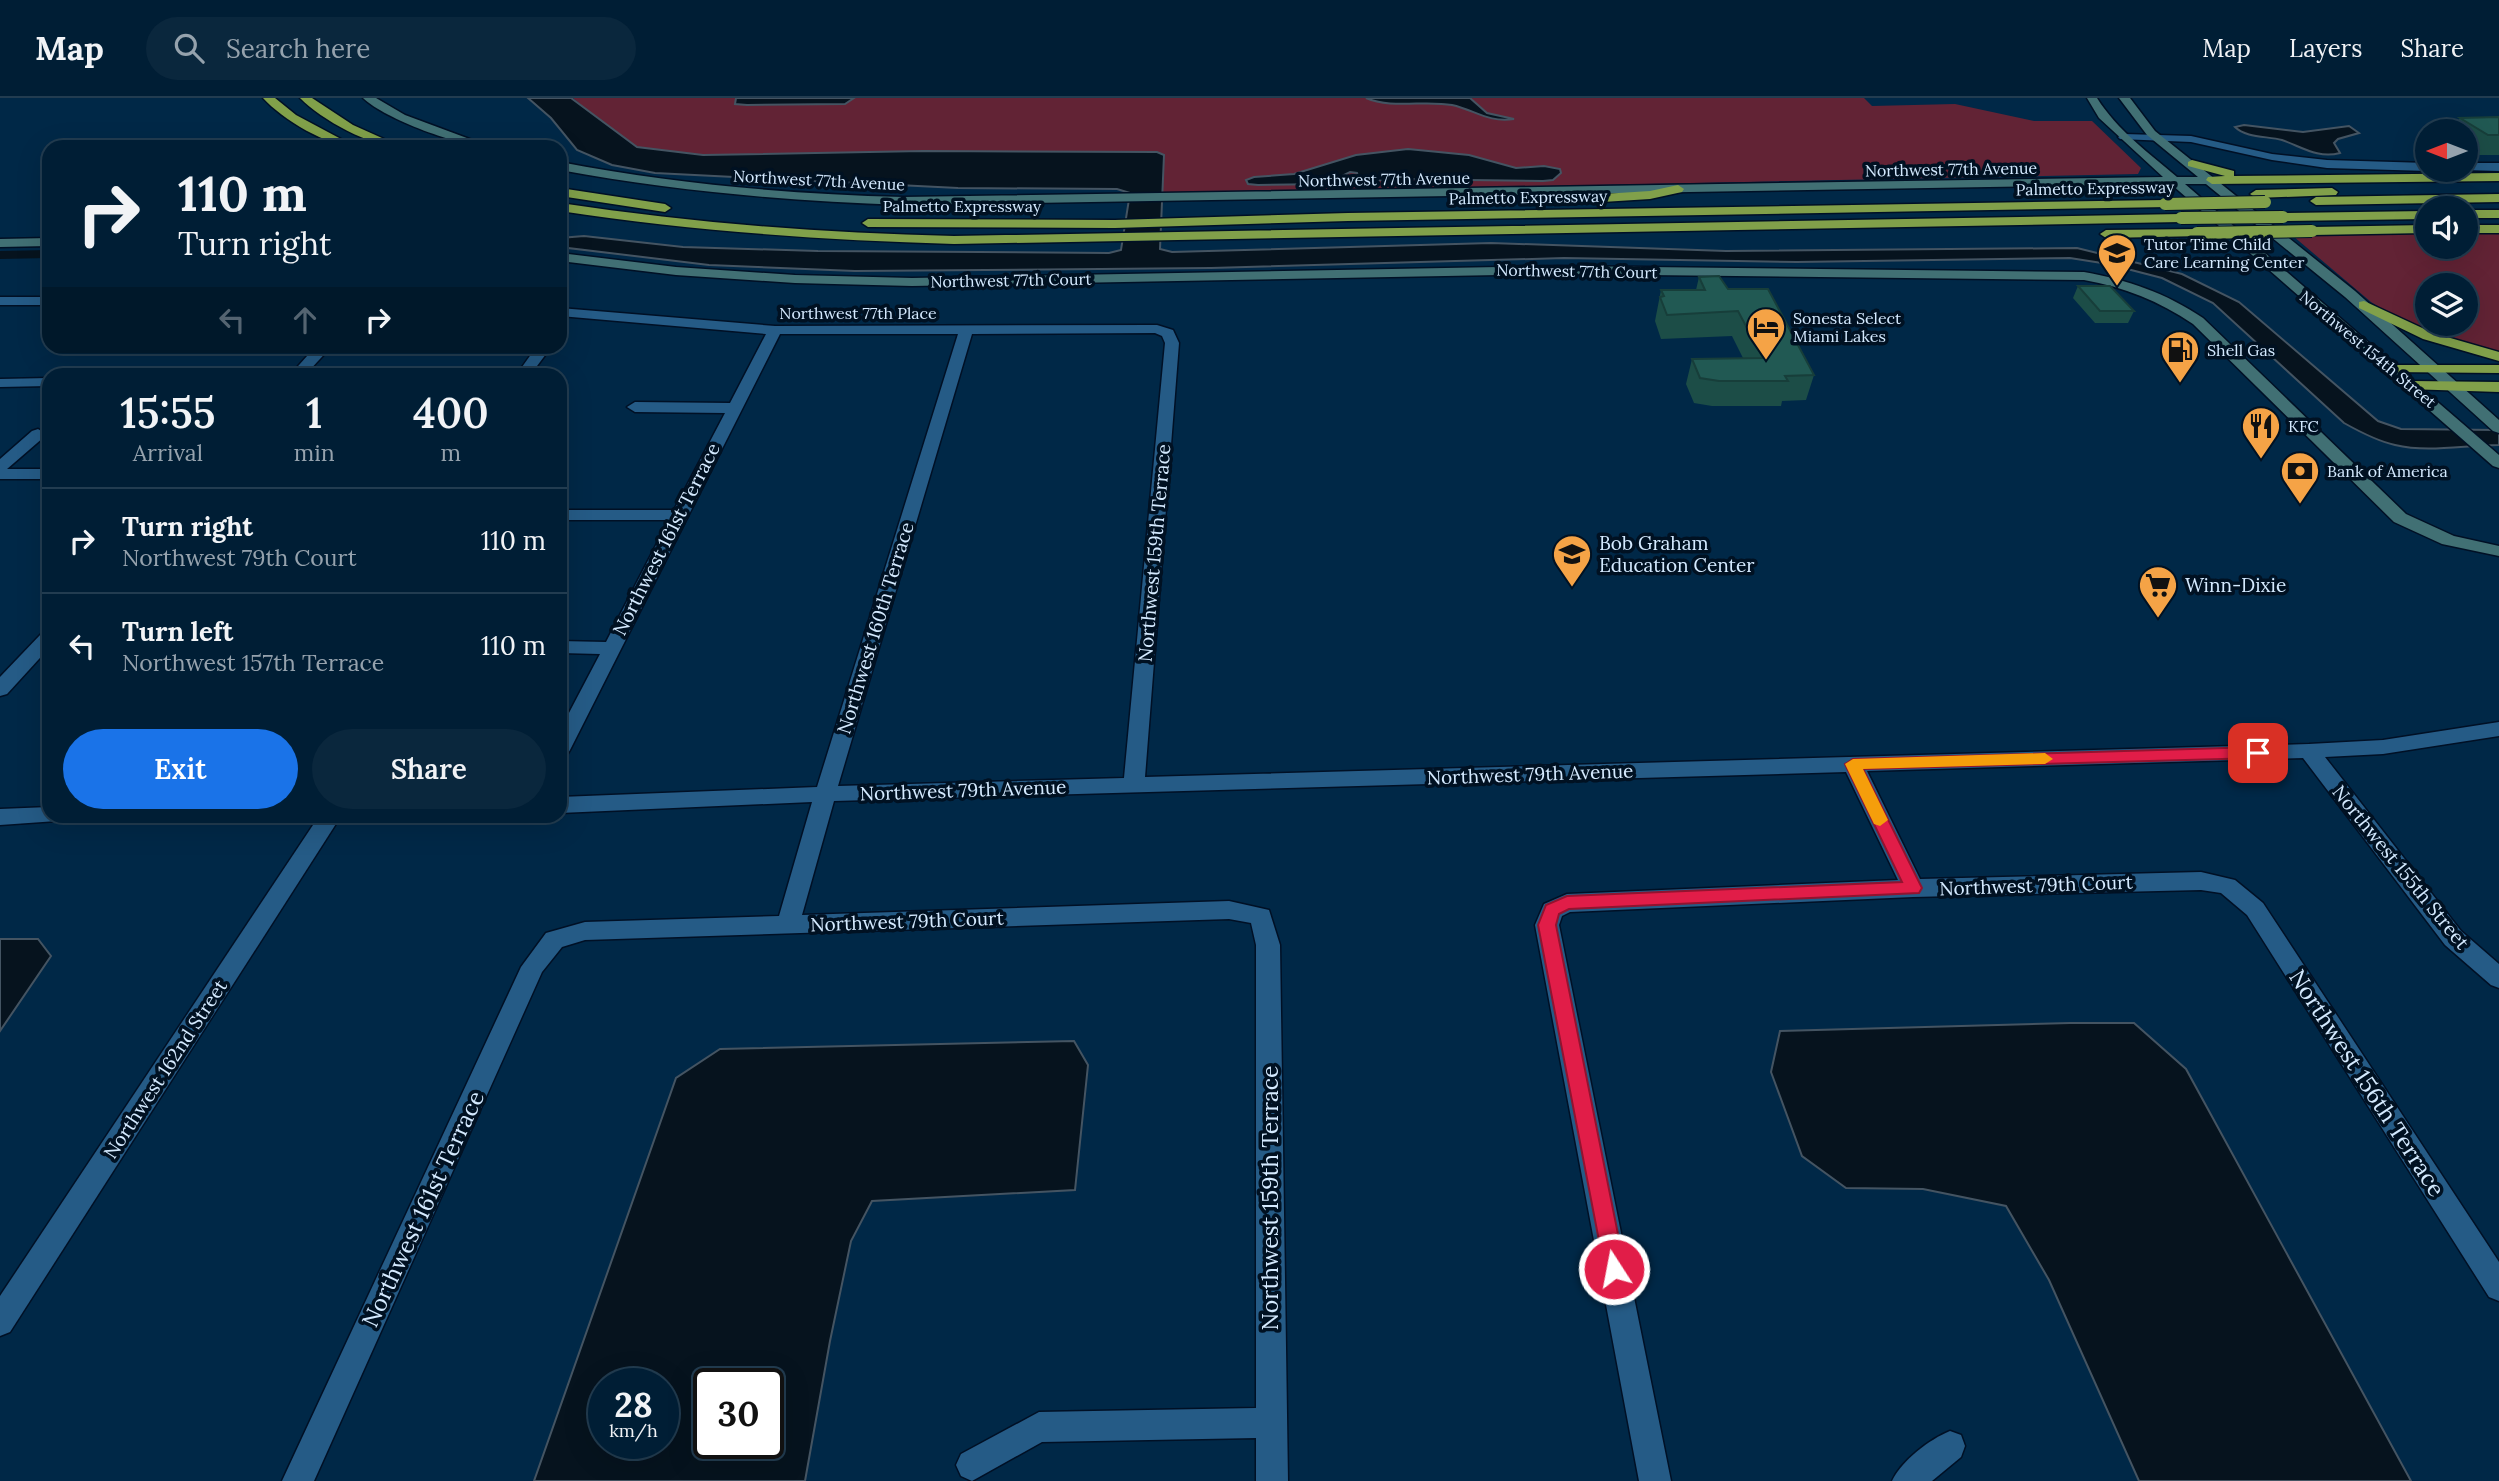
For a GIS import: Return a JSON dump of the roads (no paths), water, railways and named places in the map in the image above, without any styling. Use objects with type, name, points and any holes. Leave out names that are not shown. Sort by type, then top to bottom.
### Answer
[{"type":"highway","points":[[268,98],[292,117],[336,140]]},
{"type":"highway","points":[[305,98],[349,127],[380,140]]},
{"type":"highway","points":[[2192,164],[2221,172],[2267,178]]},
{"type":"highway","points":[[2211,180],[2499,177]]},
{"type":"highway","points":[[2260,198],[2499,188]]},
{"type":"highway","points":[[1348,217],[1402,210],[1650,195],[1678,189]]},
{"type":"highway","points":[[567,193],[676,209]]},
{"type":"highway","name":"Palmetto Expressway","points":[[847,222],[1115,224],[2260,198],[2499,198]]},
{"type":"highway","name":"Palmetto Expressway","points":[[567,208],[706,228],[929,239],[1114,239],[2415,215]]},
{"type":"highway","points":[[690,211],[742,216]]},
{"type":"highway","points":[[2478,214],[2499,214]]},
{"type":"highway","points":[[766,218],[792,220]]},
{"type":"highway","points":[[1730,226],[1825,232],[2027,235]]},
{"type":"highway","points":[[2092,234],[2415,229]]},
{"type":"highway","points":[[2478,229],[2499,229]]},
{"type":"highway","points":[[2364,305],[2428,336],[2499,357]]},
{"type":"highway","points":[[2392,369],[2499,369]]},
{"type":"highway","points":[[2412,386],[2499,387]]},
{"type":"street","points":[[368,98],[401,117],[465,140]]},
{"type":"street","name":"Northwest 154th Street","points":[[2092,98],[2103,116],[2123,137],[2494,459]]},
{"type":"street","name":"Northwest 154th Street","points":[[2124,98],[2140,122],[2156,137],[2364,305],[2499,428]]},
{"type":"street","points":[[2123,137],[2202,141],[2272,157],[2321,164],[2415,167]]},
{"type":"street","name":"Northwest 77th Avenue","points":[[567,167],[667,184],[825,199],[903,201],[2211,180]]},
{"type":"street","points":[[2478,167],[2499,167]]},
{"type":"street","points":[[0,243],[42,242]]},
{"type":"street","name":"Northwest 77th Court","points":[[567,258],[742,275],[912,282],[1544,270],[2084,276],[2137,287],[2160,296],[2198,321],[2400,518],[2438,537],[2477,549],[2499,551]]},
{"type":"street","points":[[0,301],[42,301]]},
{"type":"street","name":"Northwest 77th Place","points":[[567,317],[775,330],[1157,329]]},
{"type":"street","name":"Northwest 159th Terrace","points":[[1134,785],[1172,343],[1168,333],[1157,329]]},
{"type":"street","name":"Northwest 161st Terrace","points":[[567,736],[775,330]]},
{"type":"street","name":"Northwest 160th Terrace","points":[[788,925],[825,794],[966,331]]},
{"type":"street","points":[[304,368],[317,354]]},
{"type":"street","points":[[0,383],[42,382]]},
{"type":"street","points":[[635,407],[734,408]]},
{"type":"street","points":[[0,467],[37,434]]},
{"type":"street","points":[[0,474],[42,474]]},
{"type":"street","points":[[567,515],[679,515]]},
{"type":"street","points":[[0,689],[42,645]]},
{"type":"street","points":[[567,647],[610,648]]},
{"type":"street","name":"Northwest 79th Avenue","points":[[567,805],[825,794],[2309,751],[2383,747],[2499,729]]},
{"type":"street","name":"Northwest 155th Street","points":[[2309,751],[2453,938],[2499,978]]},
{"type":"street","points":[[1853,764],[1913,888]]},
{"type":"street","points":[[0,817],[42,816]]},
{"type":"street","name":"Northwest 162nd Street","points":[[0,1322],[325,823]]},
{"type":"street","name":"Northwest 79th Court","points":[[1655,1481],[1547,925],[1552,910],[1567,903],[1913,888],[2201,881],[2227,886]]},
{"type":"street","name":"Northwest 156th Terrace","points":[[2227,886],[2255,909],[2499,1287]]},
{"type":"street","name":"Northwest 79th Court","points":[[554,940],[585,931],[1229,910],[1261,916]]},
{"type":"street","name":"Northwest 159th Terrace","points":[[1261,916],[1268,945],[1272,1481]]},
{"type":"street","name":"Northwest 161st Terrace","points":[[298,1481],[533,967],[554,940]]},
{"type":"street","points":[[972,1465],[1039,1427],[1271,1423]]},
{"type":"street","points":[[1908,1481],[1950,1446]]},
{"type":"water","points":[[528,98],[571,98],[637,147],[703,155],[923,151],[1157,152],[1164,155],[1160,249],[1172,252],[1491,243],[1726,251],[2077,248],[2182,274],[2239,302],[2378,421],[2401,429],[2499,430],[2499,445],[2420,448],[2395,445],[2369,436],[2344,423],[2213,303],[2162,278],[2108,264],[2070,258],[1797,262],[1564,258],[1211,268],[855,271],[709,265],[567,248],[567,237],[584,236],[683,247],[1109,253],[1121,250],[1130,193],[1117,189],[958,188],[655,173],[612,165],[577,150],[551,118]]},
{"type":"water","points":[[736,98],[854,98],[845,104],[747,105],[735,104]]},
{"type":"water","points":[[1366,98],[1470,98],[1487,113],[1514,119],[1489,118],[1452,105],[1397,104]]},
{"type":"water","points":[[2244,125],[2303,132],[2349,126],[2359,133],[2338,139],[2334,143],[2340,153],[2324,154],[2282,140],[2245,133],[2235,127]]},
{"type":"water","points":[[1408,149],[1469,155],[1516,168],[1544,166],[1560,169],[1561,173],[1553,180],[1543,181],[1394,179],[1360,182],[1357,173],[1350,172],[1326,184],[1258,185],[1248,184],[1246,180],[1294,174],[1356,155]]},
{"type":"water","points":[[0,939],[38,939],[51,956],[0,1031]]},
{"type":"water","points":[[2134,1023],[2186,1069],[2411,1481],[2139,1481],[2049,1280],[2006,1206],[1923,1189],[1846,1188],[1802,1156],[1771,1072],[1780,1031]]},
{"type":"water","points":[[1074,1041],[1088,1065],[1075,1190],[872,1201],[851,1241],[805,1481],[534,1481],[676,1078],[720,1049]]},
{"type":"waterway","points":[[0,255],[42,254]]},
{"type":"place","name":"Tutor Time Child Care Learning Center","points":[[2117,287]]},
{"type":"place","name":"Sonesta Select Miami Lakes","points":[[1766,361]]},
{"type":"place","name":"Shell Gas","points":[[2180,384]]},
{"type":"place","name":"KFC","points":[[2261,460]]},
{"type":"place","name":"Bank of America","points":[[2300,505]]},
{"type":"place","name":"Bob Graham Education Center","points":[[1572,588]]},
{"type":"place","name":"Winn-Dixie","points":[[2158,619]]}]
